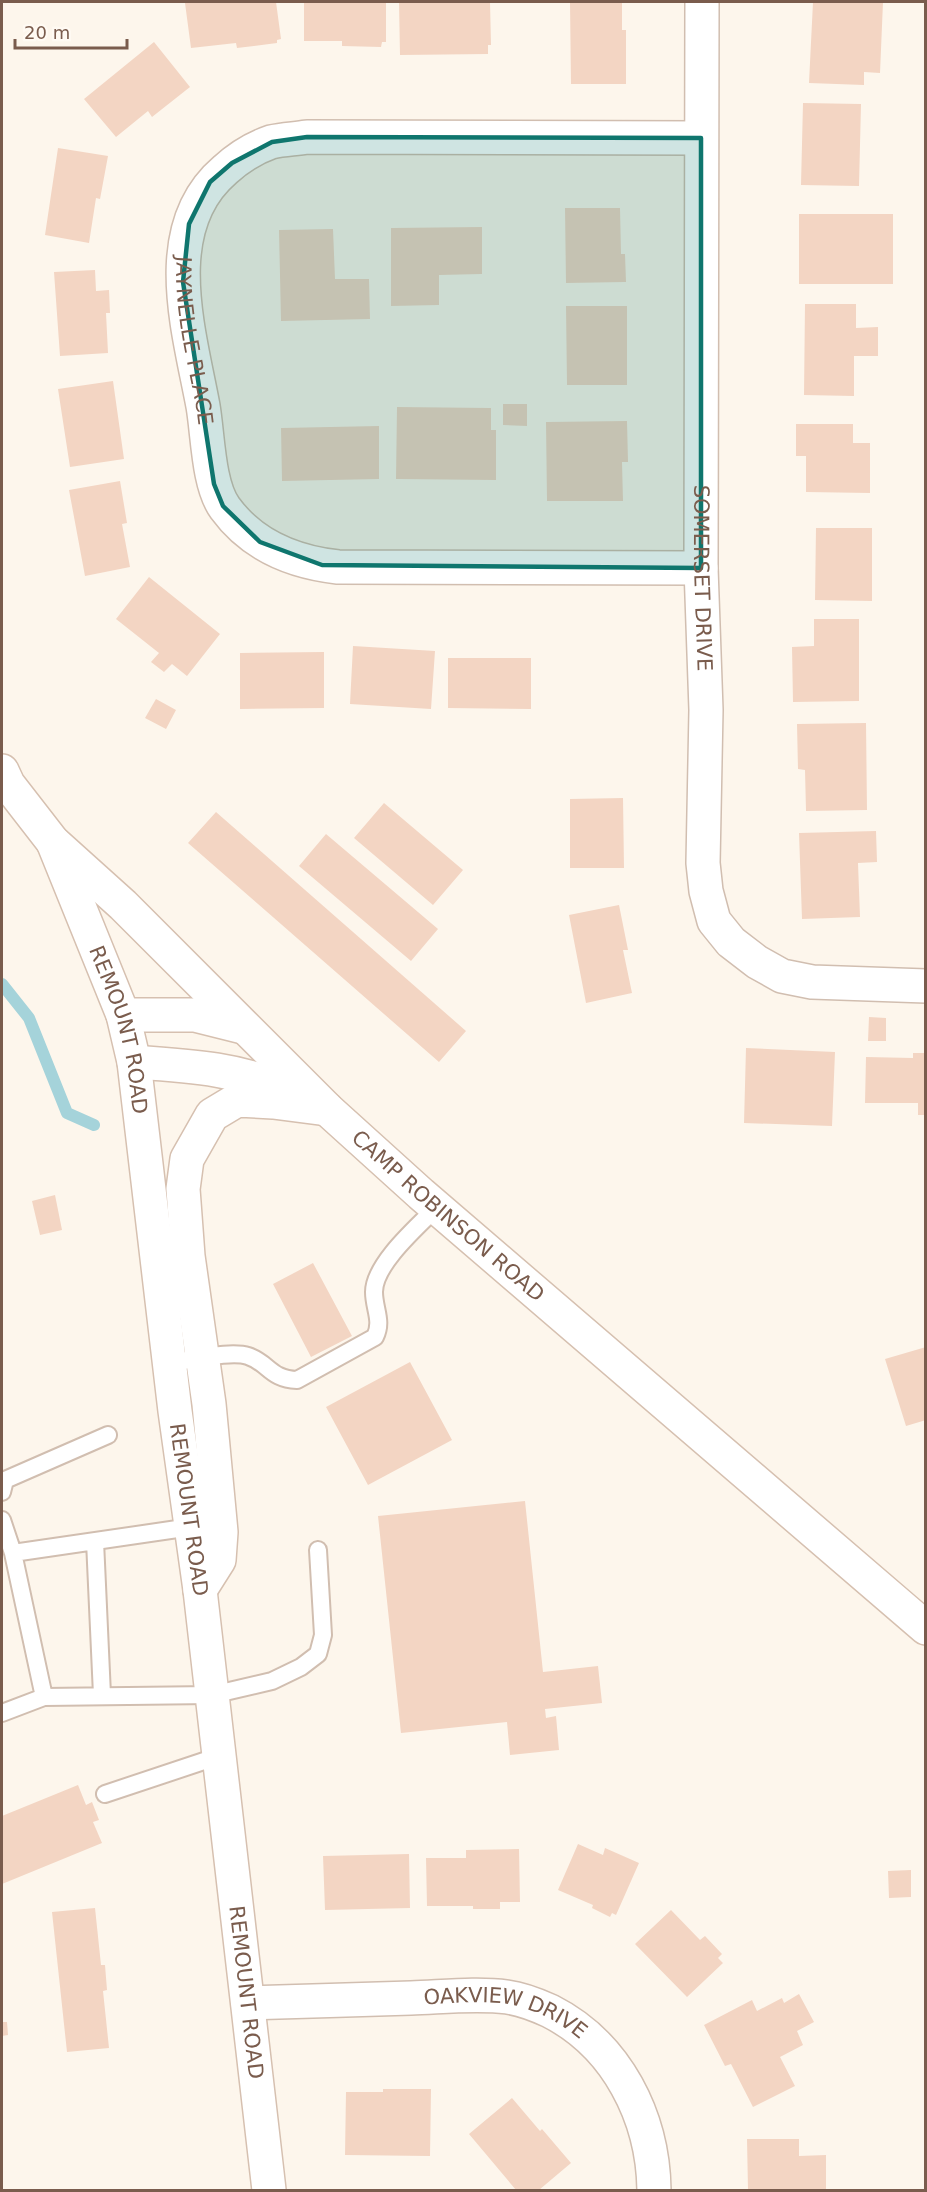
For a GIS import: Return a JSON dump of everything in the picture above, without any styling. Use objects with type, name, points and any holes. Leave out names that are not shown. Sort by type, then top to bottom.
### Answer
[{"type":"street","name":"SOMERSET DRIVE","points":[[702,2],[701,568],[706,710],[703,863],[706,891],[714,921],[731,942],[757,962],[782,976],[812,982],[926,986]]},
{"type":"street","name":"JAYNELLE PLACE","points":[[700,138],[308,137],[272,142],[249,151],[210,182],[189,224],[183,282],[185,311],[207,425],[214,484],[223,506],[245,530],[260,542],[292,558],[338,567],[701,568]]},
{"type":"street","name":"CAMP ROBINSON ROAD","points":[[2,771],[8,784],[52,842],[123,905],[327,1109],[436,1207],[926,1628]]},
{"type":"street","name":"REMOUNT ROAD","points":[[52,842],[123,1015],[134,1062],[200,1590],[268,2190]]},
{"type":"street","points":[[123,1015],[195,1015],[244,1028]]},
{"type":"street","points":[[134,1062],[225,1070],[260,1079],[294,1092],[327,1109]]},
{"type":"street","points":[[200,1590],[219,1560],[221,1532],[209,1404],[188,1256],[183,1190],[186,1159],[212,1115],[237,1100],[327,1109]]},
{"type":"street","name":"OAKVIEW DRIVE","points":[[248,2003],[508,1997],[537,2005],[569,2021],[598,2045],[616,2067],[645,2127],[651,2148],[654,2190]]},
{"type":"lane","points":[[170,1364],[203,1357],[242,1354],[251,1356],[270,1372],[285,1380],[297,1380],[375,1337],[380,1327],[374,1291],[379,1273],[399,1247],[436,1207]]},
{"type":"lane","points":[[2,1492],[5,1480],[108,1435]]},
{"type":"lane","points":[[2,1520],[13,1553],[44,1697]]},
{"type":"lane","points":[[13,1553],[191,1527]]},
{"type":"lane","points":[[95,1541],[102,1695]]},
{"type":"lane","points":[[2,1713],[44,1697],[212,1695],[272,1681],[301,1667],[318,1654],[323,1635],[318,1550]]},
{"type":"lane","points":[[105,1794],[219,1755]]},
{"type":"highlighted area","points":[[307,137],[701,138],[701,568],[322,565],[260,542],[223,506],[214,484],[183,282],[189,224],[210,182],[232,163],[272,142]]},
{"type":"building","points":[[276,2],[281,39],[277,40],[277,43],[237,48],[236,43],[191,48],[185,3]]},
{"type":"building","points":[[304,2],[386,2],[386,42],[382,42],[381,47],[342,46],[342,41],[304,41]]},
{"type":"building","points":[[399,2],[490,2],[491,45],[488,45],[488,54],[400,55]]},
{"type":"building","points":[[570,2],[622,2],[622,30],[626,30],[626,84],[571,84]]},
{"type":"building","points":[[813,2],[883,2],[880,73],[864,72],[864,85],[809,83]]},
{"type":"building","points":[[154,42],[190,87],[152,117],[148,111],[116,137],[84,99]]},
{"type":"building","points":[[803,103],[861,104],[859,186],[801,185]]},
{"type":"building","points":[[58,148],[108,156],[100,199],[96,198],[89,243],[45,235]]},
{"type":"building","points":[[565,208],[620,208],[621,254],[625,254],[626,282],[566,283]]},
{"type":"building","points":[[799,214],[893,214],[893,284],[799,284]]},
{"type":"building","points":[[482,227],[482,274],[439,275],[439,305],[391,306],[391,228]]},
{"type":"building","points":[[333,229],[335,279],[369,279],[370,319],[281,321],[279,230]]},
{"type":"building","points":[[95,270],[96,291],[109,290],[110,313],[106,313],[108,353],[60,356],[54,272]]},
{"type":"building","points":[[805,304],[856,304],[856,328],[878,327],[878,356],[854,356],[854,396],[804,395]]},
{"type":"building","points":[[566,306],[627,306],[627,385],[567,385]]},
{"type":"building","points":[[113,381],[124,459],[70,467],[58,389]]},
{"type":"building","points":[[503,404],[527,404],[527,426],[503,425]]},
{"type":"building","points":[[397,407],[491,408],[491,430],[496,430],[496,480],[396,479]]},
{"type":"building","points":[[627,421],[628,462],[622,462],[623,501],[547,501],[546,422]]},
{"type":"building","points":[[796,424],[853,424],[853,443],[870,443],[870,493],[806,492],[806,456],[796,456]]},
{"type":"building","points":[[379,426],[379,479],[282,481],[281,428]]},
{"type":"building","points":[[120,481],[127,523],[122,524],[130,567],[85,576],[69,490]]},
{"type":"building","points":[[816,528],[872,528],[872,601],[815,600]]},
{"type":"building","points":[[149,577],[220,634],[187,676],[172,664],[164,672],[151,662],[159,653],[116,619]]},
{"type":"building","points":[[814,619],[859,619],[859,701],[793,702],[792,647],[814,646]]},
{"type":"building","points":[[353,646],[435,651],[431,709],[350,704]]},
{"type":"building","points":[[324,652],[324,708],[240,709],[240,653]]},
{"type":"building","points":[[448,658],[531,658],[531,709],[448,708]]},
{"type":"building","points":[[156,699],[176,710],[166,729],[145,718]]},
{"type":"building","points":[[866,723],[867,810],[806,811],[805,770],[798,769],[797,724]]},
{"type":"building","points":[[623,798],[624,868],[570,868],[570,799]]},
{"type":"building","points":[[384,803],[463,870],[433,905],[354,838]]},
{"type":"building","points":[[216,812],[466,1031],[439,1062],[188,843]]},
{"type":"building","points":[[876,831],[877,862],[858,863],[860,917],[802,919],[799,833]]},
{"type":"building","points":[[326,834],[438,929],[411,961],[299,866]]},
{"type":"building","points":[[619,905],[628,950],[623,950],[632,993],[586,1003],[569,915]]},
{"type":"building","points":[[869,1017],[886,1018],[886,1041],[868,1041]]},
{"type":"building","points":[[746,1048],[835,1052],[832,1126],[744,1123]]},
{"type":"building","points":[[913,1053],[926,1053],[926,1115],[918,1115],[918,1103],[865,1103],[866,1057],[913,1058]]},
{"type":"building","points":[[55,1195],[62,1230],[40,1235],[32,1201]]},
{"type":"building","points":[[313,1263],[352,1336],[311,1357],[273,1284]]},
{"type":"building","points":[[926,1347],[926,1420],[906,1426],[885,1359]]},
{"type":"building","points":[[410,1362],[452,1440],[368,1485],[326,1407]]},
{"type":"building","points":[[525,1501],[543,1672],[598,1666],[602,1703],[545,1709],[546,1718],[556,1716],[559,1750],[510,1755],[507,1722],[401,1733],[378,1516]]},
{"type":"building","points":[[78,1785],[86,1805],[92,1802],[99,1820],[93,1822],[102,1843],[2,1884],[2,1816]]},
{"type":"building","points":[[578,1844],[603,1855],[605,1848],[639,1863],[616,1915],[612,1913],[610,1917],[592,1908],[593,1905],[558,1890]]},
{"type":"building","points":[[519,1849],[520,1902],[500,1902],[500,1909],[473,1909],[473,1906],[427,1906],[426,1858],[466,1858],[466,1850]]},
{"type":"building","points":[[409,1854],[410,1908],[325,1910],[323,1856]]},
{"type":"building","points":[[911,1870],[911,1897],[889,1898],[888,1871]]},
{"type":"building","points":[[95,1908],[101,1965],[105,1965],[107,1990],[103,1991],[109,2048],[67,2052],[52,1912]]},
{"type":"building","points":[[671,1910],[700,1940],[705,1936],[722,1954],[718,1958],[723,1963],[687,1997],[635,1944]]},
{"type":"building","points":[[799,1994],[814,2022],[797,2031],[803,2045],[780,2057],[795,2086],[753,2107],[731,2064],[725,2066],[704,2025],[752,2000],[757,2011],[782,1998],[784,2003]]},
{"type":"building","points":[[2,2022],[7,2022],[8,2035],[2,2036]]},
{"type":"building","points":[[383,2089],[431,2089],[430,2156],[345,2155],[346,2092],[383,2092]]},
{"type":"building","points":[[512,2098],[571,2163],[539,2190],[516,2190],[469,2134]]},
{"type":"building","points":[[747,2139],[799,2139],[799,2156],[826,2155],[826,2190],[748,2190]]},
{"type":"waterway","points":[[2,984],[29,1018],[67,1113],[94,1125]]}]
